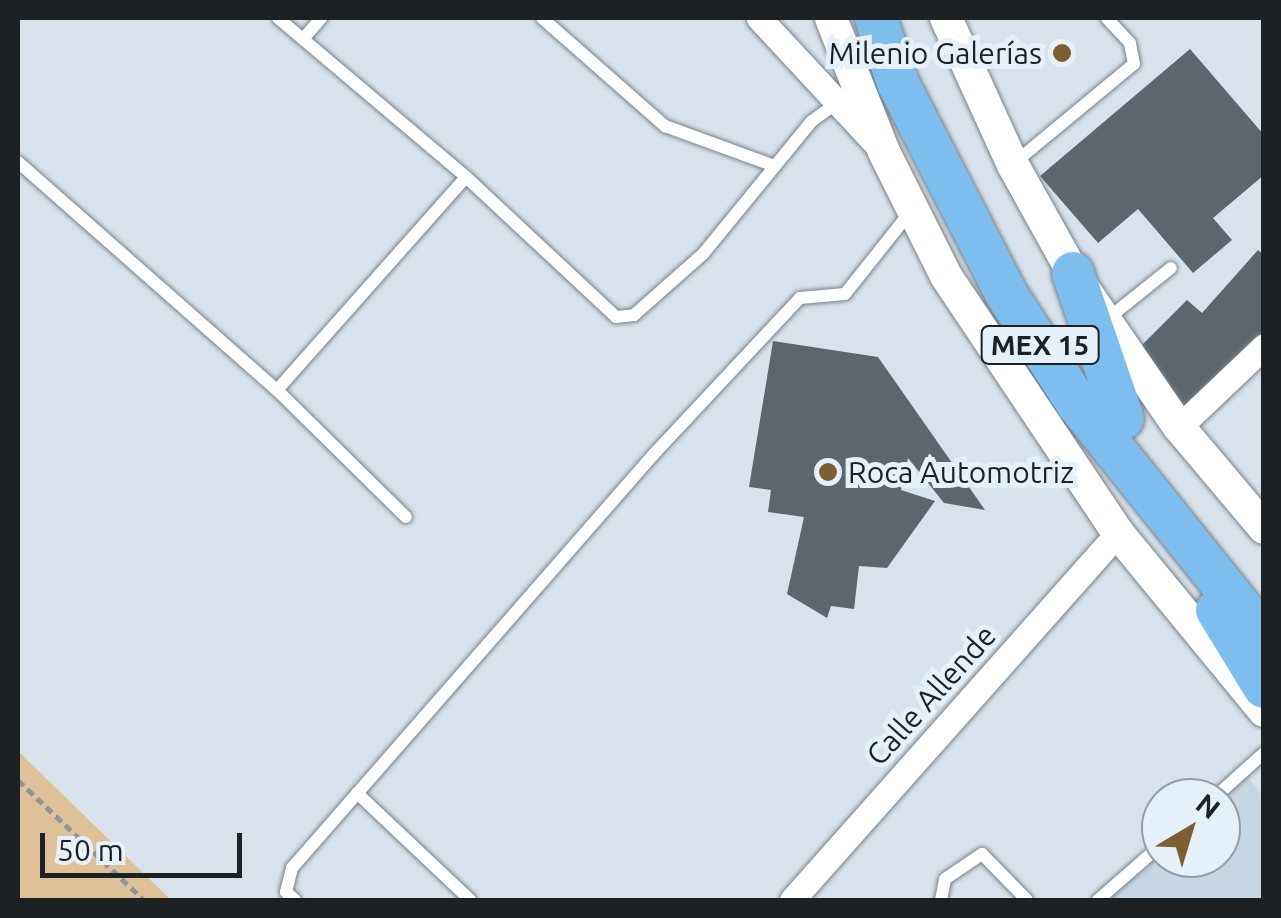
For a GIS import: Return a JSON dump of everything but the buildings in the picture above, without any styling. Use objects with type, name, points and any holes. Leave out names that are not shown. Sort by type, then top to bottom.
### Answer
[{"type":"highway","name":"MEX 15","points":[[883,26],[936,103],[986,205],[1046,308],[1124,419],[1264,592]]},
{"type":"highway","name":"MEX 15","points":[[883,26],[1006,295],[1078,403],[1264,636]]},
{"type":"highway","points":[[1073,273],[1124,419]]},
{"type":"highway","points":[[1163,514],[1264,687]]},
{"type":"street","points":[[759,18],[846,97],[884,152],[956,292],[1118,534],[1264,711]]},
{"type":"street","points":[[832,18],[846,97]]},
{"type":"street","points":[[946,18],[1013,164],[1073,273],[1179,427],[1264,528]]},
{"type":"street","points":[[1179,427],[1264,346]]},
{"type":"street","name":"Calle Allende","points":[[792,900],[1118,534]]},
{"type":"lane","points":[[278,18],[466,177],[616,317],[634,315],[703,254],[775,166],[846,97]]},
{"type":"lane","points":[[303,39],[321,18]]},
{"type":"lane","points":[[542,18],[664,126],[775,166]]},
{"type":"lane","points":[[1013,164],[1134,64],[1130,43],[1106,18]]},
{"type":"lane","points":[[18,162],[277,390],[406,517]]},
{"type":"lane","points":[[277,390],[466,177]]},
{"type":"lane","points":[[295,900],[286,892],[292,868],[357,793],[800,298],[845,294],[912,208]]},
{"type":"lane","points":[[1104,322],[1171,268]]},
{"type":"lane","points":[[1236,778],[1264,753]]},
{"type":"lane","points":[[357,793],[470,900]]},
{"type":"lane","points":[[941,900],[945,879],[982,854],[992,858],[1027,900]]},
{"type":"lane","points":[[1098,900],[1141,862]]},
{"type":"path","points":[[18,780],[144,900]]},
{"type":"shaded area","points":[[18,751],[171,900],[18,900]]},
{"type":"shaded area","points":[[1245,774],[1263,796],[1263,900],[1100,900],[1141,864],[1141,878],[1241,878],[1241,778]]},
{"type":"place","name":"Milenio Galerías","points":[[1062,53]]},
{"type":"place","name":"Roca Automotriz","points":[[828,472]]}]
